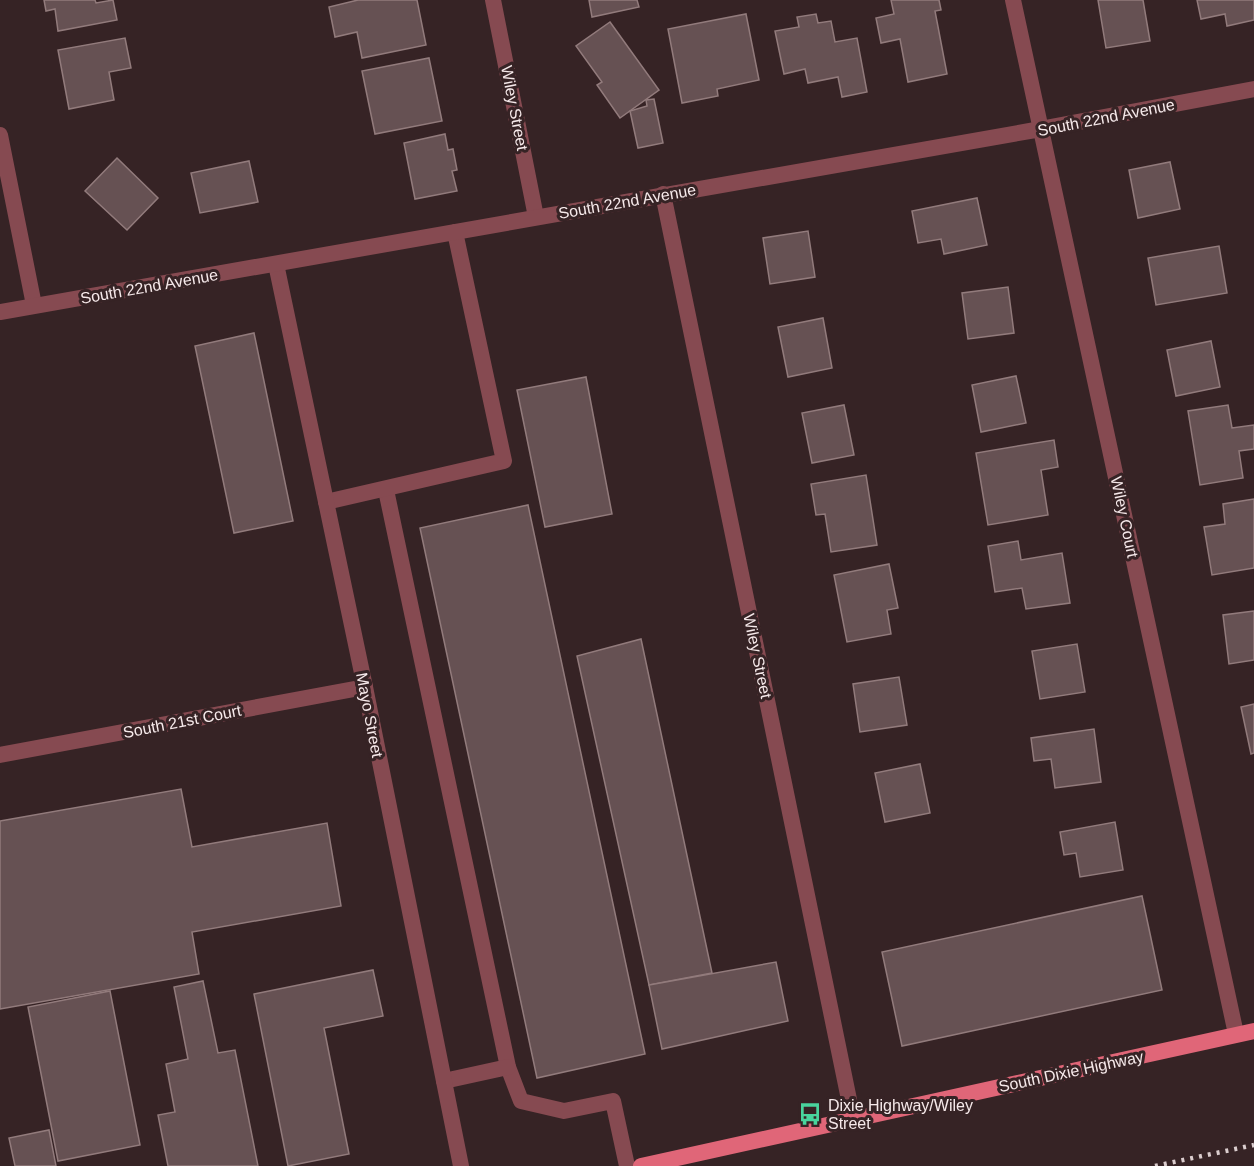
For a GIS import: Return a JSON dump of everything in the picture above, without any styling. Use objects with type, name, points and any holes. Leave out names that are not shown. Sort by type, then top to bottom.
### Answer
[{"type":"main road","name":"South Dixie Highway","points":[[641,1166],[1254,1031]]},
{"type":"street","name":"Wiley Street","points":[[493,0],[536,217]]},
{"type":"street","name":"Wiley Court","points":[[1013,0],[1236,1034]]},
{"type":"street","name":"South 22nd Avenue","points":[[0,312],[1041,129],[1254,89]]},
{"type":"street","points":[[0,135],[34,305]]},
{"type":"street","name":"Wiley Street","points":[[663,194],[853,1119]]},
{"type":"street","points":[[326,502],[504,461],[455,232]]},
{"type":"street","name":"Mayo Street","points":[[276,264],[365,687],[461,1166]]},
{"type":"street","points":[[386,490],[508,1067],[521,1101],[564,1111],[613,1101],[627,1166]]},
{"type":"street","name":"South 21st Court","points":[[0,755],[365,687]]},
{"type":"street","points":[[444,1081],[508,1067]]},
{"type":"building","points":[[44,0],[95,0],[96,3],[113,0],[117,20],[58,31],[55,9],[46,11]]},
{"type":"building","points":[[358,0],[417,0],[426,45],[362,58],[357,32],[335,37],[329,7]]},
{"type":"building","points":[[589,0],[637,0],[639,7],[592,17]]},
{"type":"building","points":[[891,0],[939,0],[941,10],[935,11],[947,74],[908,82],[900,39],[881,43],[876,18],[894,14]]},
{"type":"building","points":[[1098,0],[1143,0],[1150,41],[1106,48]]},
{"type":"building","points":[[1197,0],[1254,0],[1254,20],[1227,26],[1225,14],[1201,19]]},
{"type":"building","points":[[746,14],[759,80],[717,89],[718,96],[682,103],[668,29]]},
{"type":"building","points":[[816,14],[818,23],[831,21],[835,42],[857,38],[867,92],[842,97],[838,77],[808,83],[805,69],[784,74],[775,31],[799,27],[797,17]]},
{"type":"building","points":[[610,22],[659,90],[620,118],[597,85],[602,82],[576,46]]},
{"type":"building","points":[[125,38],[131,68],[109,72],[114,100],[69,109],[58,50]]},
{"type":"building","points":[[429,58],[442,121],[375,134],[362,71]]},
{"type":"building","points":[[654,99],[663,143],[638,148],[630,111],[647,106],[646,100]]},
{"type":"building","points":[[445,134],[448,150],[453,149],[457,170],[452,171],[457,191],[415,199],[404,143]]},
{"type":"building","points":[[117,158],[158,198],[127,230],[85,191]]},
{"type":"building","points":[[249,161],[258,202],[200,213],[191,173]]},
{"type":"building","points":[[1170,162],[1180,209],[1138,218],[1129,170]]},
{"type":"building","points":[[977,198],[987,245],[944,254],[941,239],[918,243],[912,211]]},
{"type":"building","points":[[808,231],[815,277],[770,284],[763,238]]},
{"type":"building","points":[[1219,246],[1227,293],[1156,305],[1148,258]]},
{"type":"building","points":[[1008,287],[1014,333],[968,339],[962,293]]},
{"type":"building","points":[[823,318],[832,368],[788,377],[778,327]]},
{"type":"building","points":[[254,333],[293,521],[234,533],[195,346]]},
{"type":"building","points":[[1211,341],[1220,387],[1176,396],[1167,350]]},
{"type":"building","points":[[1016,376],[1026,423],[981,432],[972,385]]},
{"type":"building","points":[[586,377],[612,514],[545,527],[517,390]]},
{"type":"building","points":[[844,405],[854,455],[812,463],[802,413]]},
{"type":"building","points":[[1228,405],[1232,428],[1254,425],[1254,449],[1239,451],[1243,478],[1200,485],[1188,411]]},
{"type":"building","points":[[1054,440],[1058,467],[1041,470],[1048,515],[988,525],[976,453]]},
{"type":"building","points":[[866,475],[877,545],[831,552],[825,514],[816,515],[811,484]]},
{"type":"building","points":[[1254,499],[1254,568],[1212,575],[1204,527],[1225,524],[1223,504]]},
{"type":"building","points":[[528,505],[645,1054],[537,1078],[420,528]]},
{"type":"building","points":[[1018,541],[1021,560],[1062,553],[1070,603],[1026,609],[1022,588],[995,592],[988,546]]},
{"type":"building","points":[[889,564],[898,608],[887,610],[891,634],[847,642],[834,575]]},
{"type":"building","points":[[1254,611],[1254,660],[1229,664],[1223,615]]},
{"type":"building","points":[[641,639],[712,973],[649,985],[577,656]]},
{"type":"building","points":[[1077,644],[1085,692],[1040,699],[1032,651]]},
{"type":"building","points":[[899,677],[907,725],[860,732],[853,684]]},
{"type":"building","points":[[1254,704],[1254,753],[1251,754],[1241,707]]},
{"type":"building","points":[[1094,729],[1101,782],[1055,788],[1051,759],[1034,761],[1031,738]]},
{"type":"building","points":[[920,764],[930,813],[885,822],[875,773]]},
{"type":"building","points":[[181,789],[192,847],[327,823],[341,906],[192,932],[199,974],[0,1009],[0,821]]},
{"type":"building","points":[[1115,822],[1123,870],[1080,877],[1076,853],[1064,855],[1060,832]]},
{"type":"building","points":[[1142,896],[1162,990],[902,1046],[882,952]]},
{"type":"building","points":[[776,962],[788,1021],[662,1049],[649,985]]},
{"type":"building","points":[[373,970],[383,1016],[324,1028],[349,1154],[288,1166],[254,994]]},
{"type":"building","points":[[203,981],[218,1053],[235,1050],[258,1166],[168,1166],[158,1115],[175,1112],[166,1064],[188,1059],[174,987]]},
{"type":"building","points":[[110,991],[140,1145],[58,1161],[28,1007]]},
{"type":"building","points":[[49,1130],[56,1166],[15,1166],[9,1138]]},
{"type":"railway","points":[[1155,1166],[1254,1145]]},
{"type":"place","name":"Dixie Highway/Wiley Street","points":[[810,1114]]}]
